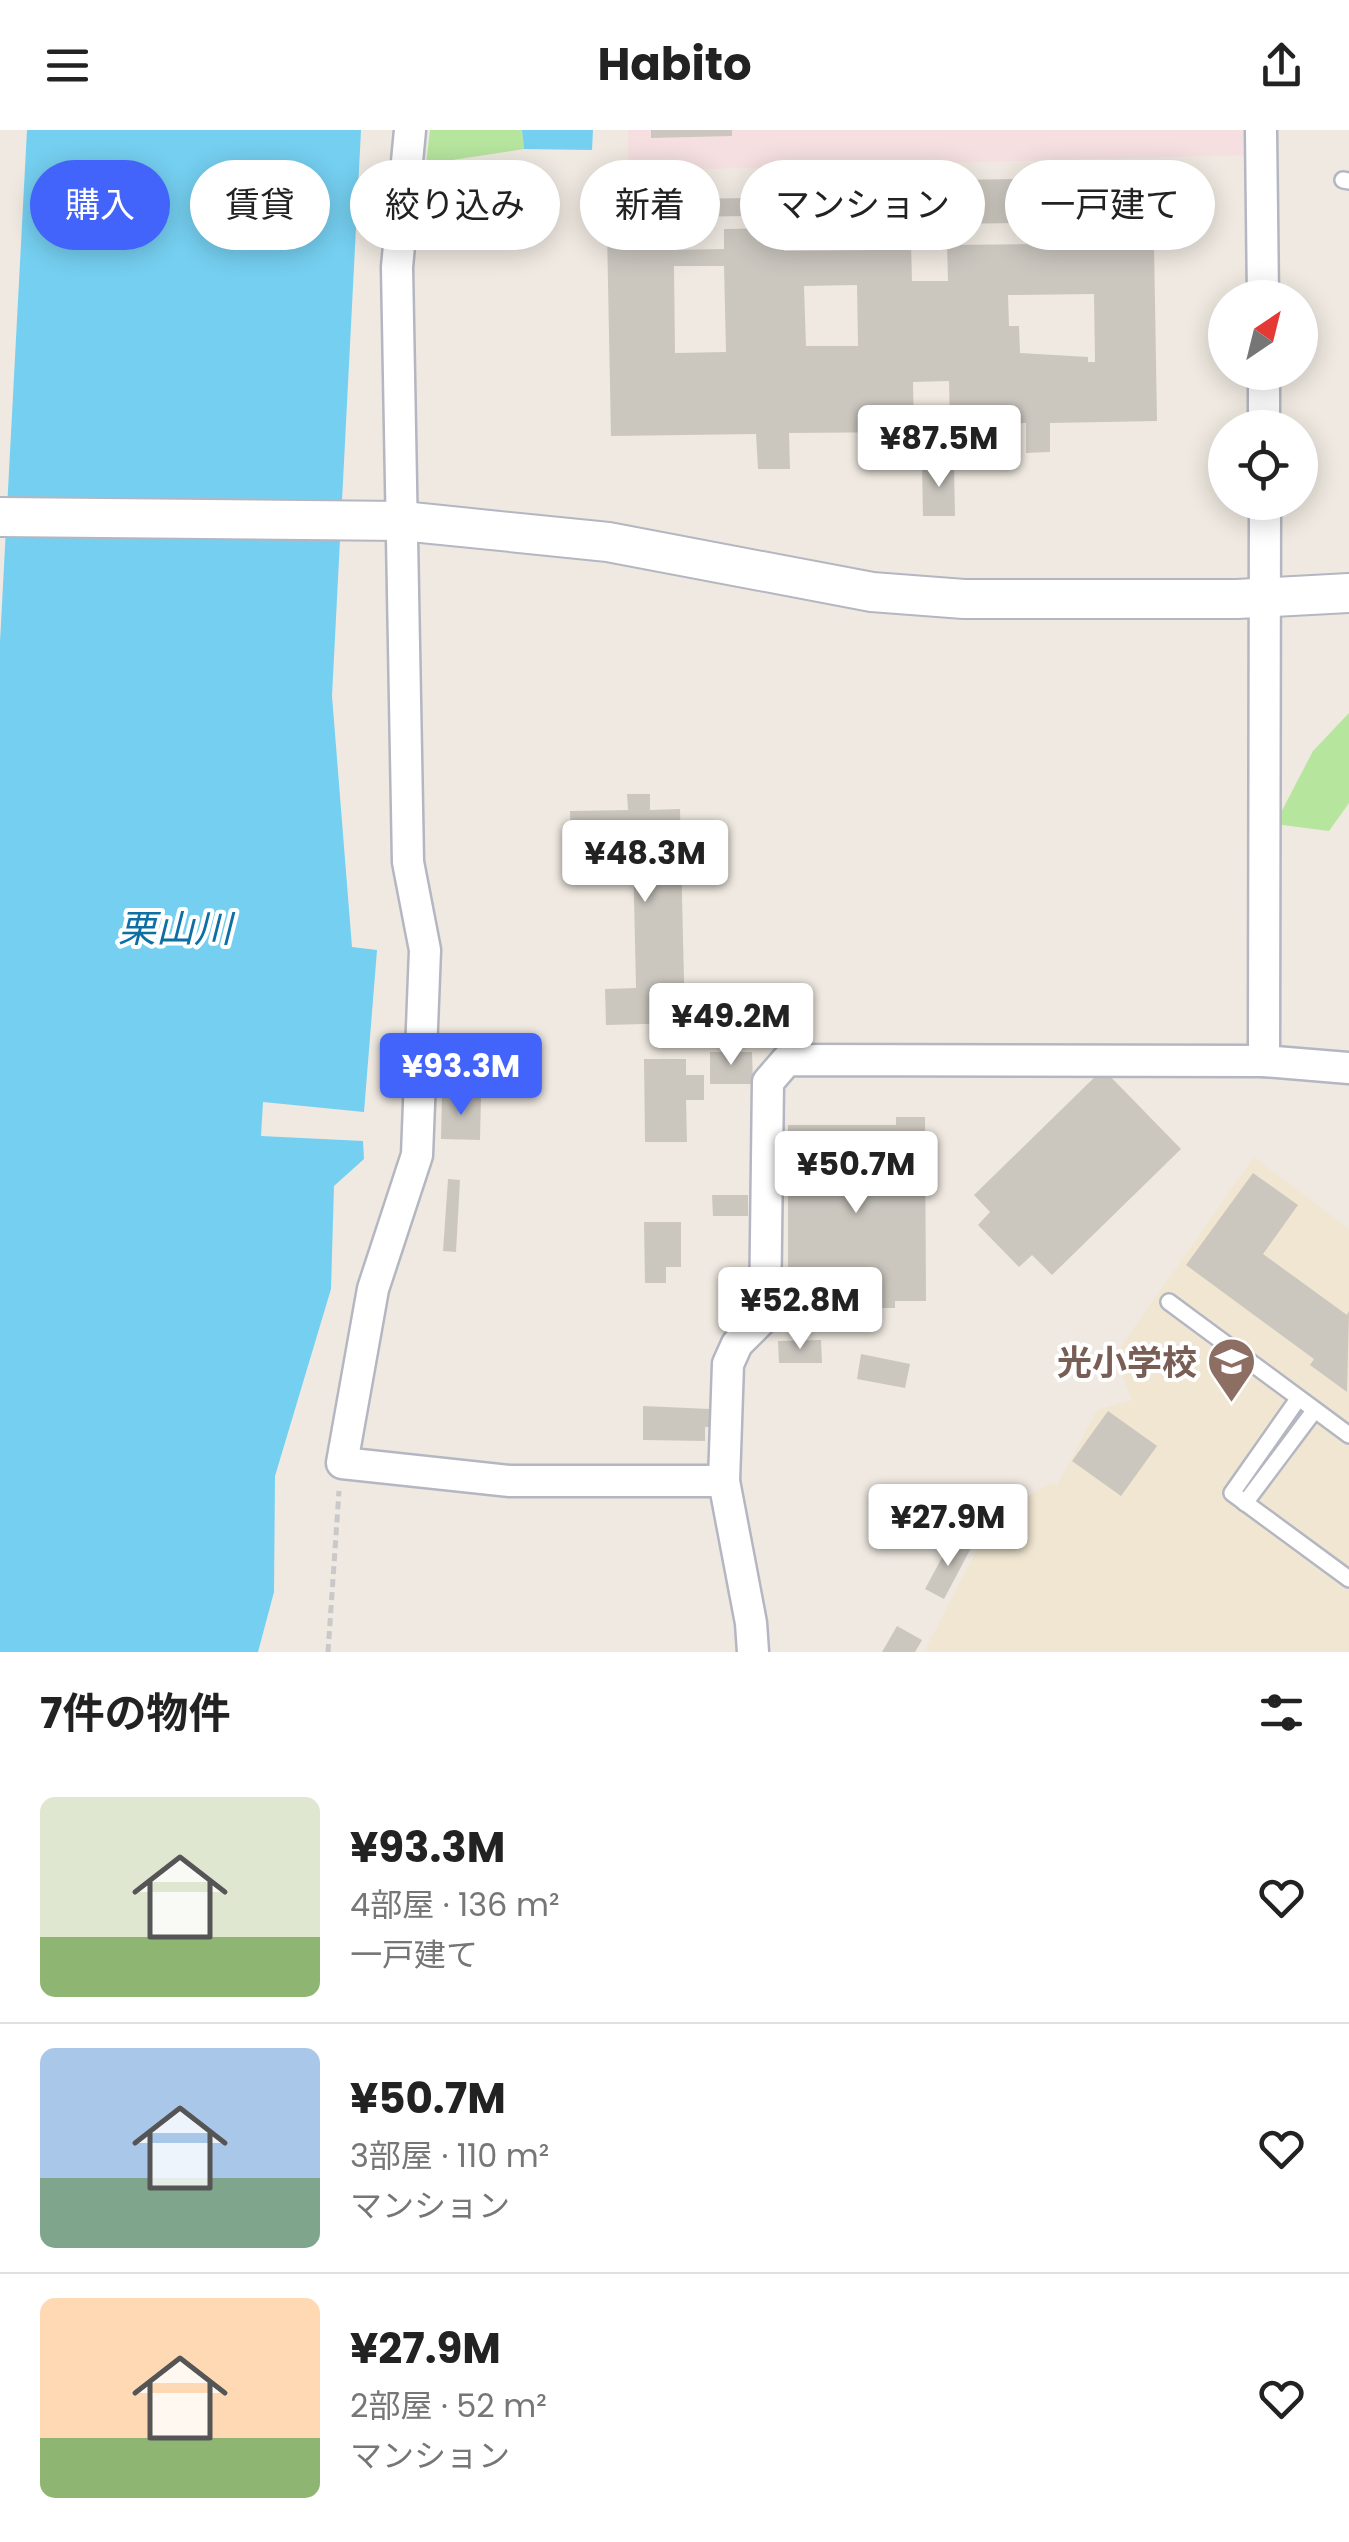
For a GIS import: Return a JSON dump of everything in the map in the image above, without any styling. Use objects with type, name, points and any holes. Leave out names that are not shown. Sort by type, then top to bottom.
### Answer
[{"type":"street","points":[[410,130],[397,267],[408,862],[424,950],[417,1155],[373,1289],[342,1463],[510,1481],[724,1481]]},
{"type":"street","points":[[1261,130],[1263,280]]},
{"type":"street","points":[[0,517],[402,520],[608,542],[872,592],[964,599],[1266,598],[1349,593]]},
{"type":"street","points":[[1264,1061],[1265,520]]},
{"type":"street","points":[[753,1652],[724,1481],[728,1364],[737,1344],[766,1316],[768,1082],[786,1060],[1264,1061],[1349,1068]]},
{"type":"lane","points":[[1169,1302],[1349,1435]]},
{"type":"lane","points":[[1298,1399],[1232,1493],[1346,1569]]},
{"type":"lane","points":[[1245,1503],[1314,1410]]},
{"type":"lane","points":[[1267,1441],[1282,1453]]},
{"type":"path","points":[[328,1652],[334,1519],[342,1463]]},
{"type":"shaded area","points":[[628,130],[1252,130],[1252,155],[985,162],[740,160],[740,168],[720,169],[720,160],[628,160]]},
{"type":"shaded area","name":"光小学校","points":[[1254,1157],[1349,1229],[1349,1652],[924,1652],[996,1513],[1051,1483],[1057,1486],[1097,1410],[1132,1400],[1115,1355]]},
{"type":"green space","points":[[430,130],[522,130],[524,149],[426,160]]},
{"type":"green space","points":[[1349,713],[1349,803],[1329,831],[1275,824],[1313,751]]},
{"type":"water","name":"栗山川","points":[[27,130],[361,130],[359,160],[350,160],[350,250],[355,250],[332,696],[352,947],[377,950],[364,1112],[263,1102],[261,1136],[363,1141],[364,1159],[334,1186],[331,1289],[275,1476],[274,1592],[258,1652],[0,1652],[0,642]]},
{"type":"water","points":[[522,130],[593,130],[592,150],[524,149]]},
{"type":"building","points":[[651,130],[732,130],[732,136],[651,138]]},
{"type":"building","points":[[985,179],[1005,179],[1005,223],[985,223]]},
{"type":"building","points":[[720,198],[740,198],[740,216],[720,216]]},
{"type":"building","points":[[724,229],[740,229],[740,250],[911,250],[912,281],[948,281],[947,250],[985,250],[985,245],[1005,244],[1005,250],[1154,250],[1157,421],[1050,423],[1050,452],[1026,453],[1026,423],[950,424],[949,381],[913,382],[914,432],[789,433],[790,469],[758,469],[756,434],[611,436],[607,250],[724,249]],"holes":[[[674,266],[724,266],[726,352],[675,353]],[[857,285],[858,346],[806,346],[804,286]],[[1094,294],[1095,362],[1088,362],[1088,357],[1020,353],[1019,326],[1009,326],[1008,295]]]},
{"type":"building","points":[[922,465],[954,465],[955,516],[923,516]]},
{"type":"building","points":[[627,794],[650,794],[650,810],[680,809],[685,1023],[606,1025],[605,989],[636,988],[633,853],[571,854],[570,811],[628,810]]},
{"type":"building","points":[[710,1052],[752,1052],[753,1084],[710,1084]]},
{"type":"building","points":[[644,1059],[686,1059],[686,1075],[704,1075],[704,1100],[686,1100],[687,1142],[645,1142]]},
{"type":"building","points":[[1103,1069],[1181,1149],[1052,1275],[1032,1255],[1019,1267],[978,1225],[990,1212],[974,1195]]},
{"type":"building","points":[[442,1095],[481,1096],[480,1140],[441,1139]]},
{"type":"building","points":[[896,1117],[925,1117],[926,1301],[895,1301],[895,1308],[842,1308],[843,1301],[829,1302],[829,1316],[788,1316],[788,1125],[896,1125]]},
{"type":"building","points":[[1253,1173],[1298,1205],[1263,1254],[1347,1315],[1349,1311],[1347,1392],[1310,1365],[1314,1359],[1186,1265]]},
{"type":"building","points":[[448,1179],[460,1180],[456,1252],[443,1251]]},
{"type":"building","points":[[712,1195],[748,1195],[748,1216],[713,1216]]},
{"type":"building","points":[[644,1222],[681,1222],[681,1267],[666,1267],[666,1283],[645,1283]]},
{"type":"building","points":[[821,1340],[822,1363],[779,1363],[778,1341]]},
{"type":"building","points":[[861,1354],[910,1364],[905,1388],[857,1379]]},
{"type":"building","points":[[643,1406],[710,1409],[705,1441],[643,1440]]},
{"type":"building","points":[[1108,1411],[1157,1446],[1121,1496],[1072,1461]]},
{"type":"building","points":[[952,1539],[971,1548],[944,1599],[925,1589]]},
{"type":"building","points":[[897,1626],[922,1640],[915,1652],[882,1652]]},
{"type":"place","name":"光小学校","points":[[1232,1404]]}]
